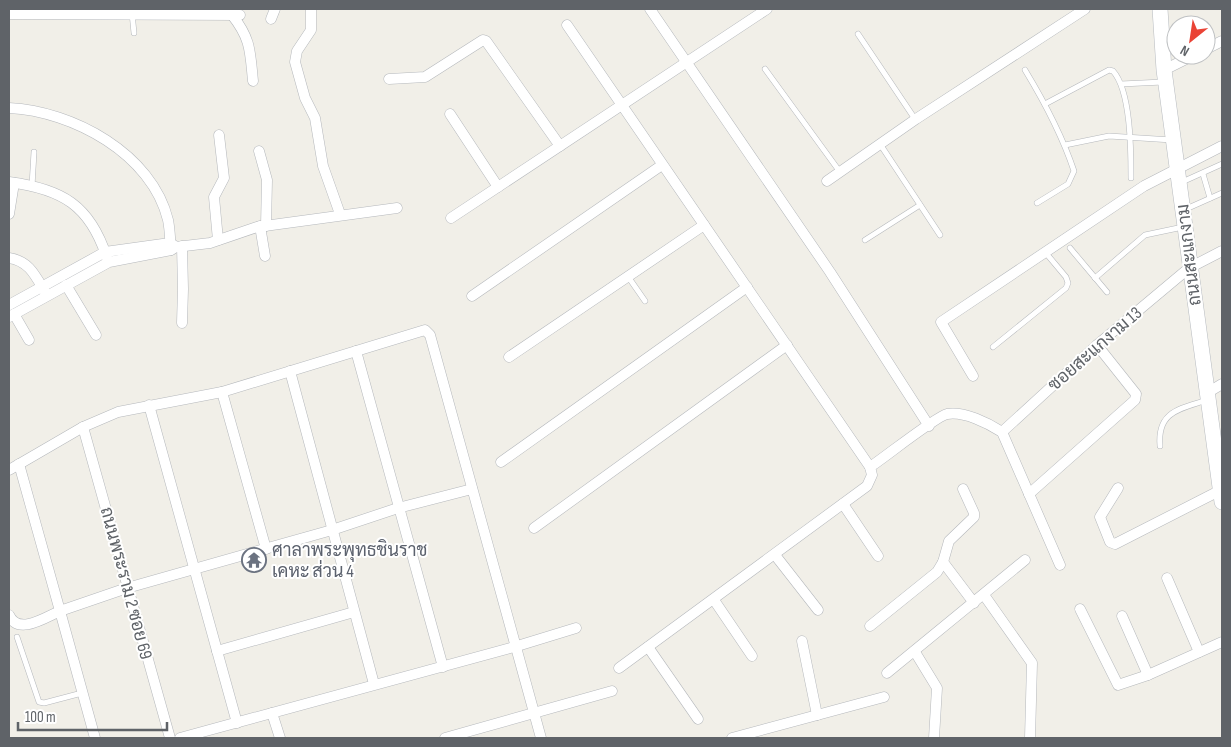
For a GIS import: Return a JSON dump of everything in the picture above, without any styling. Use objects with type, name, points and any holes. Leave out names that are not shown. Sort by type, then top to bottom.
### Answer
[{"type":"street","points":[[270,19],[275,9]]},
{"type":"street","points":[[311,9],[311,30],[297,51],[295,62],[305,98],[315,118],[322,166],[340,214]]},
{"type":"street","points":[[650,9],[824,264],[929,426]]},
{"type":"street","points":[[827,181],[1085,9]]},
{"type":"street","name":"ถนนสะแกงาม","points":[[1160,9],[1165,76],[1175,140],[1190,268],[1208,396],[1217,431],[1220,489]]},
{"type":"street","points":[[451,218],[761,10]]},
{"type":"street","points":[[9,14],[132,13],[236,15],[247,38],[253,81]]},
{"type":"street","points":[[567,25],[870,467],[872,475],[867,486],[776,555],[619,668]]},
{"type":"street","points":[[389,79],[425,77],[483,40],[486,41],[560,146]]},
{"type":"street","points":[[1165,76],[1180,65]]},
{"type":"street","points":[[9,108],[50,114],[84,128],[117,149],[145,173],[156,190],[168,220],[175,247],[182,323]]},
{"type":"street","points":[[450,114],[498,187]]},
{"type":"street","points":[[218,240],[214,197],[224,178],[219,135]]},
{"type":"street","points":[[973,376],[941,322],[1144,186],[1179,176],[1222,146]]},
{"type":"street","points":[[259,151],[267,180],[263,226],[265,256]]},
{"type":"street","points":[[472,296],[662,166]]},
{"type":"street","points":[[9,214],[11,182],[45,188],[63,196],[88,218],[107,257]]},
{"type":"street","points":[[29,340],[10,312],[107,257],[218,240],[263,226],[340,214],[397,208]]},
{"type":"street","points":[[509,358],[629,278],[704,225]]},
{"type":"street","name":"ซอยสะแกงาม 13","points":[[1002,432],[1097,345],[1190,268],[1222,251]]},
{"type":"street","points":[[44,291],[66,285],[107,257]]},
{"type":"street","points":[[9,258],[17,259],[29,265],[44,291]]},
{"type":"street","points":[[66,285],[96,335]]},
{"type":"street","points":[[501,462],[747,286]]},
{"type":"street","points":[[9,470],[84,427],[118,412],[222,392],[425,330],[430,335],[514,647],[541,738]]},
{"type":"street","points":[[534,528],[787,345]]},
{"type":"street","points":[[1029,494],[1135,400],[1136,394],[1097,345]]},
{"type":"street","points":[[356,350],[443,667]]},
{"type":"street","points":[[290,371],[374,684]]},
{"type":"street","points":[[1208,396],[1222,384]]},
{"type":"street","points":[[222,392],[266,549]]},
{"type":"street","points":[[149,405],[236,723]]},
{"type":"street","points":[[870,467],[945,415],[955,414],[982,421],[1002,432],[1060,565]]},
{"type":"street","name":"ถนนพระราม 2 ซอย 69","points":[[84,427],[170,738]]},
{"type":"street","points":[[18,464],[95,738]]},
{"type":"street","points":[[1118,488],[1100,517],[1110,542],[1114,544],[1220,489]]},
{"type":"street","points":[[9,615],[16,624],[23,626],[127,588],[332,530],[398,508],[472,489]]},
{"type":"street","points":[[870,626],[937,572],[943,562],[949,541],[974,517],[963,489]]},
{"type":"street","points":[[843,504],[878,556]]},
{"type":"street","points":[[776,555],[818,610]]},
{"type":"street","points":[[888,673],[1025,560]]},
{"type":"street","points":[[943,562],[974,603]]},
{"type":"street","points":[[1167,578],[1199,652]]},
{"type":"street","points":[[984,595],[1032,663],[1030,738]]},
{"type":"street","points":[[714,600],[752,656]]},
{"type":"street","points":[[1080,609],[1116,684],[1121,686],[1222,642]]},
{"type":"street","points":[[217,651],[354,612]]},
{"type":"street","points":[[1122,616],[1148,675]]},
{"type":"street","points":[[180,738],[374,684],[443,667],[576,628]]},
{"type":"street","points":[[802,641],[817,715]]},
{"type":"street","points":[[648,647],[698,719]]},
{"type":"street","points":[[915,652],[937,688],[934,738]]},
{"type":"street","points":[[445,738],[612,692]]},
{"type":"street","points":[[732,738],[884,697]]},
{"type":"street","points":[[272,713],[280,738]]},
{"type":"lane","points":[[132,13],[134,32]]},
{"type":"lane","points":[[858,34],[916,120]]},
{"type":"lane","points":[[765,70],[840,173]]},
{"type":"lane","points":[[1025,70],[1045,104],[1065,145],[1074,171],[1073,178],[1063,188],[1037,203]]},
{"type":"lane","points":[[1045,104],[1109,70],[1117,76],[1121,84],[1132,139],[1131,178]]},
{"type":"lane","points":[[1121,84],[1165,76]]},
{"type":"lane","points":[[1065,145],[1108,136],[1132,139],[1175,140]]},
{"type":"lane","points":[[880,144],[940,235]]},
{"type":"lane","points":[[32,186],[34,152]]},
{"type":"lane","points":[[1179,176],[1203,174],[1222,164]]},
{"type":"lane","points":[[1203,174],[1210,198]]},
{"type":"lane","points":[[1183,210],[1222,193]]},
{"type":"lane","points":[[864,240],[920,205]]},
{"type":"lane","points":[[1095,278],[1145,235],[1185,226]]},
{"type":"lane","points":[[1070,248],[1107,292]]},
{"type":"lane","points":[[993,347],[1066,288],[1068,283],[1066,277],[1045,252]]},
{"type":"lane","points":[[629,278],[645,301]]},
{"type":"lane","points":[[1160,446],[1162,425],[1166,417],[1208,396]]},
{"type":"lane","points":[[18,637],[39,702],[44,703],[82,693]]},
{"type":"place","name":"ศาลาพระพุทธชินราช เคหะ ส่วน 4","points":[[254,560]]}]
